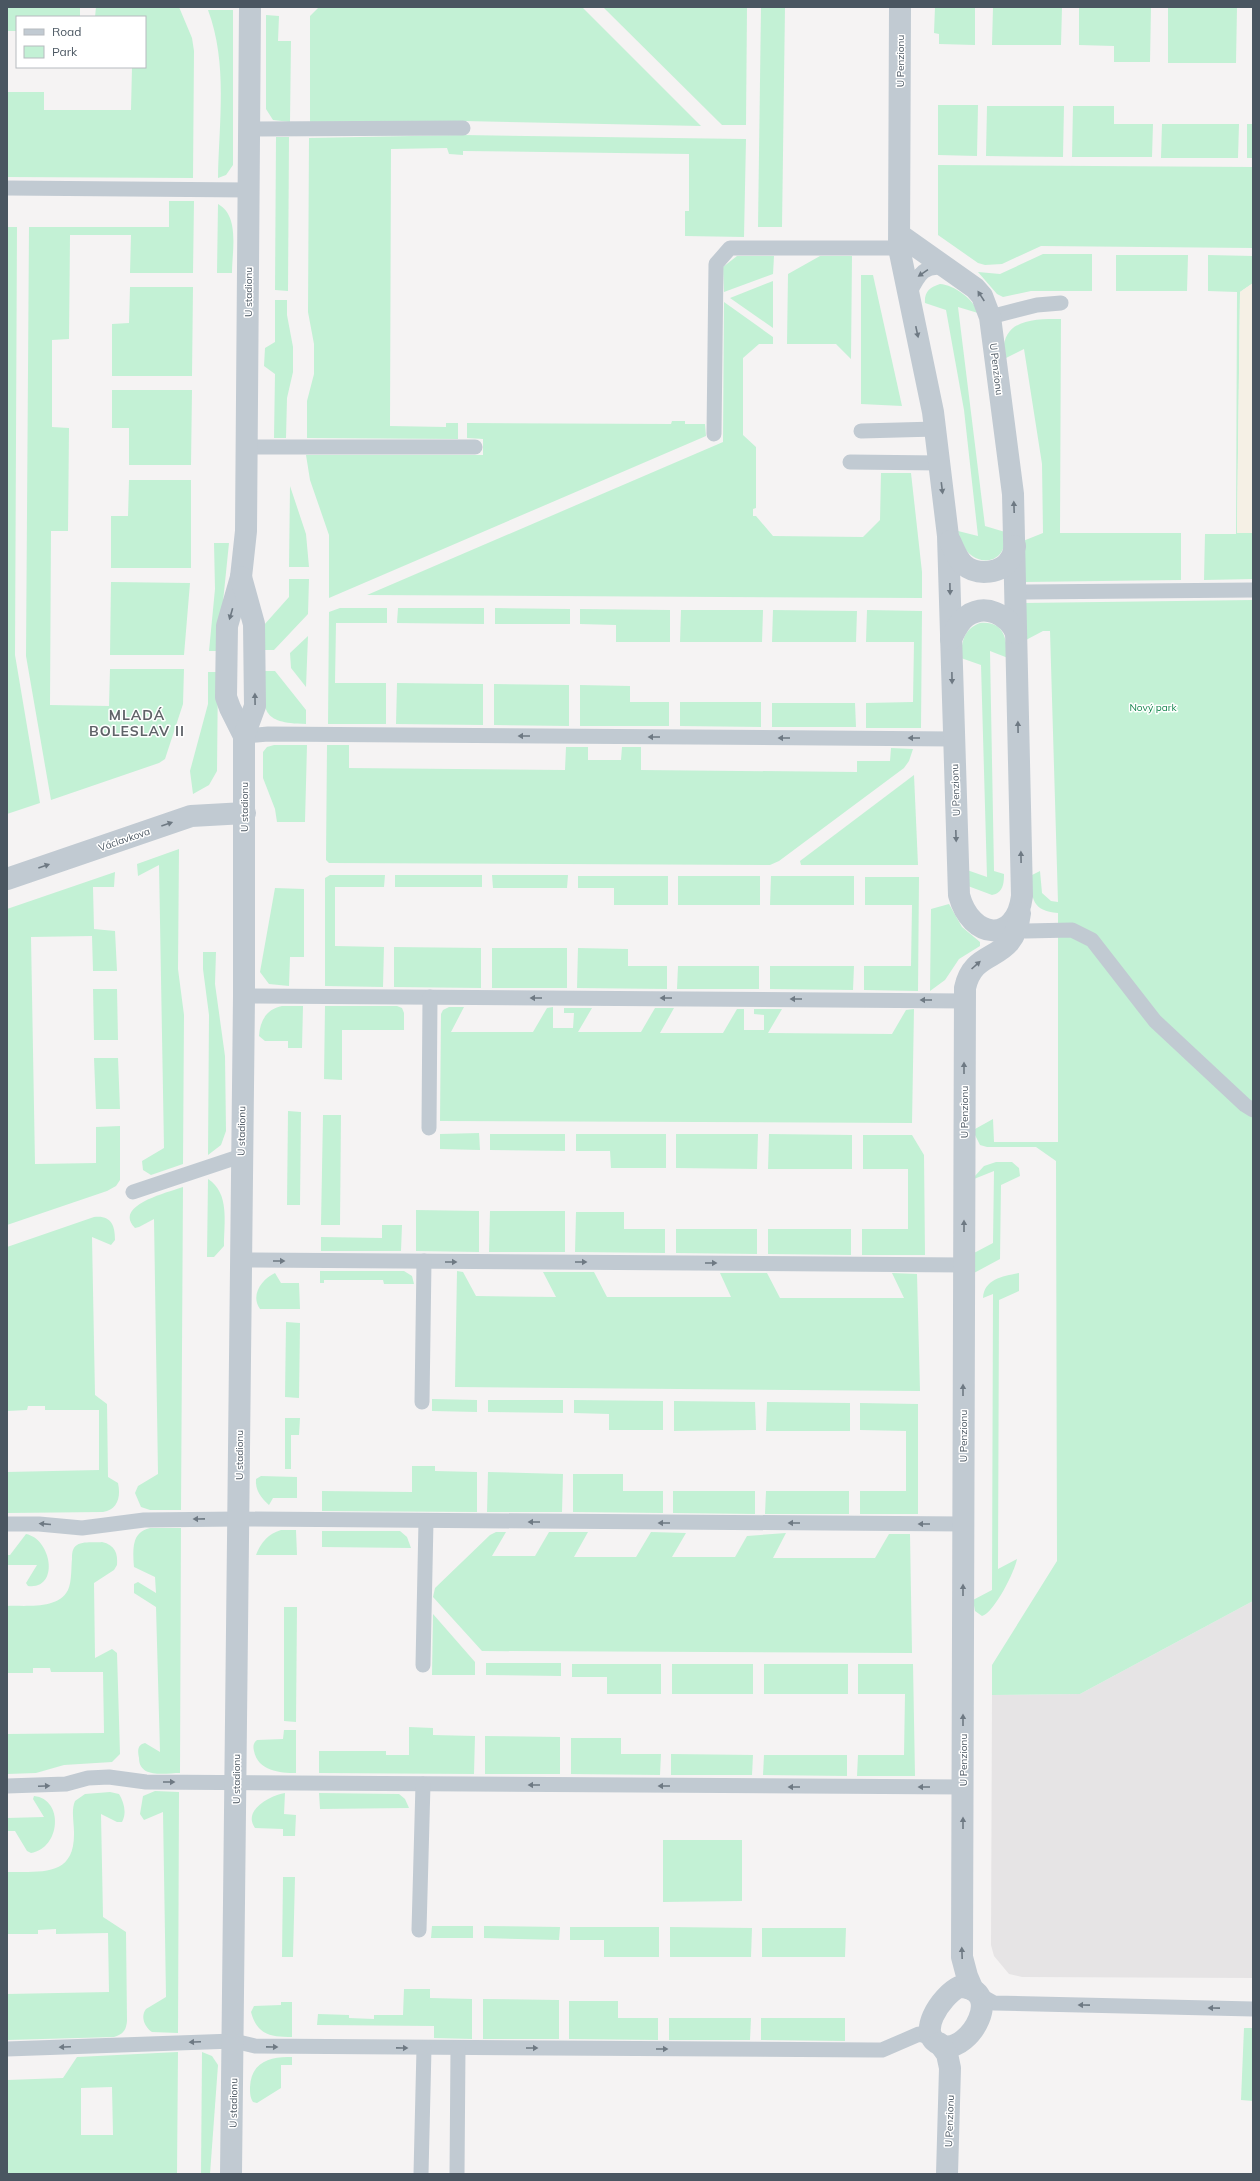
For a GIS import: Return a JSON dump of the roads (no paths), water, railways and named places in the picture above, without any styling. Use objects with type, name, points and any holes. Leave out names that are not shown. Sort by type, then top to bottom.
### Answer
[{"type":"street","name":"U stadionu","points":[[231,2174],[234,2041],[240,1260],[244,996],[244,736],[255,706],[254,624],[241,577],[246,531],[250,7]]},
{"type":"street","name":"U Penzionu","points":[[900,7],[900,241],[908,294],[936,429],[948,536],[953,739],[959,895],[965,913],[974,924],[990,930],[1004,927],[1012,922],[1021,906]]},
{"type":"street","name":"U Penzionu","points":[[900,241],[948,269],[975,288],[982,296],[990,317],[1013,494],[1021,906],[1017,929],[1010,944],[997,954],[978,962],[971,970],[967,978],[965,1001],[962,1957],[966,1976],[976,1992]]},
{"type":"street","points":[[948,536],[959,560],[971,570],[981,572],[993,571],[1006,564],[1012,558],[1015,546]]},
{"type":"street","points":[[951,639],[960,622],[967,616],[984,611],[1005,617],[1012,623],[1016,633]]},
{"type":"street","name":"Václavkova","points":[[7,879],[191,816],[245,814]]},
{"type":"street","points":[[959,1987],[976,1992],[982,1999],[982,2012],[962,2042],[950,2068],[947,2054],[931,2034],[930,2022],[947,1996],[959,1987]]},
{"type":"street","points":[[936,2041],[951,2046],[962,2042]]},
{"type":"street","name":"U Penzionu","points":[[947,2174],[950,2068]]},
{"type":"lane","points":[[249,129],[463,128]]},
{"type":"lane","points":[[7,188],[248,190]]},
{"type":"lane","points":[[714,434],[716,264],[730,248],[900,241]]},
{"type":"lane","points":[[908,294],[918,276],[924,271],[940,267],[948,269]]},
{"type":"lane","points":[[990,317],[1037,305],[1062,303]]},
{"type":"lane","points":[[861,431],[936,429]]},
{"type":"lane","points":[[246,447],[475,447]]},
{"type":"lane","points":[[850,462],[940,463]]},
{"type":"lane","points":[[1024,592],[1253,590]]},
{"type":"lane","points":[[244,736],[268,734],[953,739]]},
{"type":"lane","points":[[1017,929],[1026,931],[1072,930],[1092,940],[1155,1021],[1253,1110]]},
{"type":"lane","points":[[244,996],[965,1001]]},
{"type":"lane","points":[[429,1128],[430,997]]},
{"type":"lane","points":[[133,1192],[241,1156]]},
{"type":"lane","points":[[240,1260],[964,1265]]},
{"type":"lane","points":[[422,1402],[424,1261]]},
{"type":"lane","points":[[7,1524],[39,1524],[82,1528],[144,1520],[238,1519],[963,1524]]},
{"type":"lane","points":[[423,1664],[426,1521]]},
{"type":"lane","points":[[7,1786],[66,1784],[81,1780],[109,1777],[146,1782],[963,1788]]},
{"type":"lane","points":[[419,1930],[423,1784]]},
{"type":"lane","points":[[976,1992],[994,2003],[1253,2009]]},
{"type":"lane","points":[[7,2049],[234,2041],[255,2046],[882,2050],[919,2034],[924,2034],[936,2041]]},
{"type":"lane","points":[[421,2174],[424,2048]]},
{"type":"lane","points":[[457,2174],[458,2048]]},
{"type":"district","name":"MLADÁ BOLESLAV II","points":[[137,724]]},
{"type":"park label","name":"Nový park","points":[[1153,707]]}]
